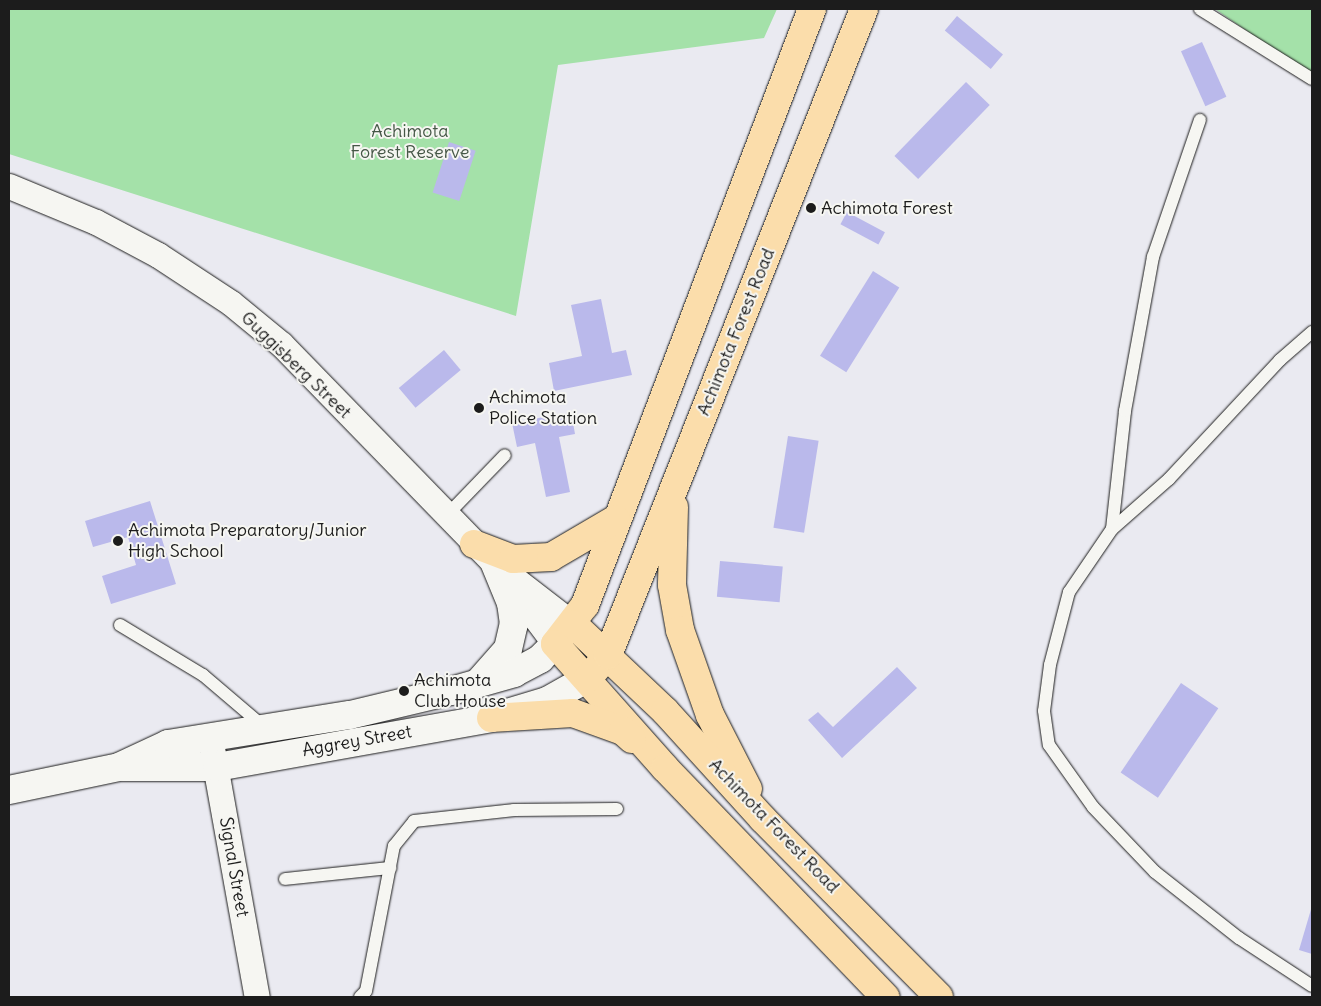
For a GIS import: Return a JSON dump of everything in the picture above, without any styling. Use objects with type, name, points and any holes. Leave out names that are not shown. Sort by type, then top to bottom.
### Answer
[{"type":"main road","points":[[555,644],[573,624],[616,519],[812,9]]},
{"type":"main road","name":"Achimota Forest Road","points":[[588,678],[608,655],[864,9]]},
{"type":"main road","points":[[676,481],[672,585],[680,630],[710,715],[763,819]]},
{"type":"main road","points":[[474,544],[513,559],[551,557],[616,519]]},
{"type":"main road","points":[[478,684],[508,648],[514,624],[512,603],[495,564]]},
{"type":"main road","name":"Achimota Forest Road","points":[[573,624],[608,655],[763,819],[939,997]]},
{"type":"main road","name":"Achimota Forest Road","points":[[555,644],[588,678],[665,768],[885,997]]},
{"type":"main road","name":"Aggrey Street","points":[[9,790],[119,766],[168,744],[350,715],[478,684],[514,672],[540,659],[555,644]]},
{"type":"main road","name":"Aggrey Street","points":[[119,766],[217,767],[491,718],[547,701],[588,678]]},
{"type":"main road","points":[[491,718],[551,711],[597,720],[623,731],[665,768]]},
{"type":"street","name":"Guggisberg Street","points":[[9,186],[131,241],[231,302],[281,344],[495,564],[573,624]]},
{"type":"street","name":"Guggisberg Street","points":[[495,564],[555,644]]},
{"type":"street","name":"Signal Street","points":[[210,737],[217,767],[257,997]]},
{"type":"lane","points":[[1200,9],[1312,78]]},
{"type":"lane","points":[[1112,529],[1125,410],[1153,257],[1200,120]]},
{"type":"lane","points":[[1312,332],[1280,360],[1169,479],[1112,529],[1069,592],[1050,665],[1044,711],[1049,745],[1094,807],[1155,872],[1239,938],[1312,986]]},
{"type":"lane","points":[[446,515],[505,455]]},
{"type":"lane","points":[[120,625],[196,670],[265,728]]},
{"type":"lane","points":[[360,997],[366,991],[394,846],[403,831],[428,817],[617,809]]},
{"type":"lane","points":[[285,879],[390,868]]},
{"type":"green space","name":"Achimota Forest Reserve","points":[[9,9],[777,9],[764,38],[558,65],[516,316],[9,154]]},
{"type":"green space","points":[[1215,9],[1312,9],[1312,76]]},
{"type":"building","points":[[957,16],[1003,55],[991,69],[945,31]]},
{"type":"building","points":[[1202,42],[1226,97],[1205,106],[1181,51]]},
{"type":"building","points":[[966,82],[990,105],[918,179],[894,156]]},
{"type":"building","points":[[449,142],[476,151],[459,201],[433,192]]},
{"type":"building","points":[[847,212],[885,232],[878,245],[840,224]]},
{"type":"building","points":[[873,271],[899,287],[846,372],[820,356]]},
{"type":"building","points":[[601,299],[612,353],[626,350],[632,375],[554,391],[549,363],[582,356],[571,305]]},
{"type":"building","points":[[444,350],[461,370],[416,408],[399,388]]},
{"type":"building","points":[[571,412],[575,434],[559,437],[570,492],[546,497],[535,443],[517,447],[512,423]]},
{"type":"building","points":[[788,436],[819,441],[804,533],[773,528]]},
{"type":"building","points":[[150,501],[176,584],[111,604],[102,576],[136,565],[128,537],[93,547],[85,521]]},
{"type":"building","points":[[720,561],[783,566],[780,602],[717,597]]},
{"type":"building","points":[[897,667],[917,688],[842,758],[808,720],[818,712],[833,727]]},
{"type":"building","points":[[1181,683],[1218,708],[1158,798],[1121,773]]},
{"type":"building","points":[[1312,906],[1312,954],[1299,950]]},
{"type":"place","name":"Achimota Forest","points":[[811,208]]},
{"type":"place","name":"Achimota Police Station","points":[[479,408]]},
{"type":"place","name":"Achimota Preparatory/Junior High School","points":[[118,541]]},
{"type":"place","name":"Achimota Club House","points":[[404,691]]}]
